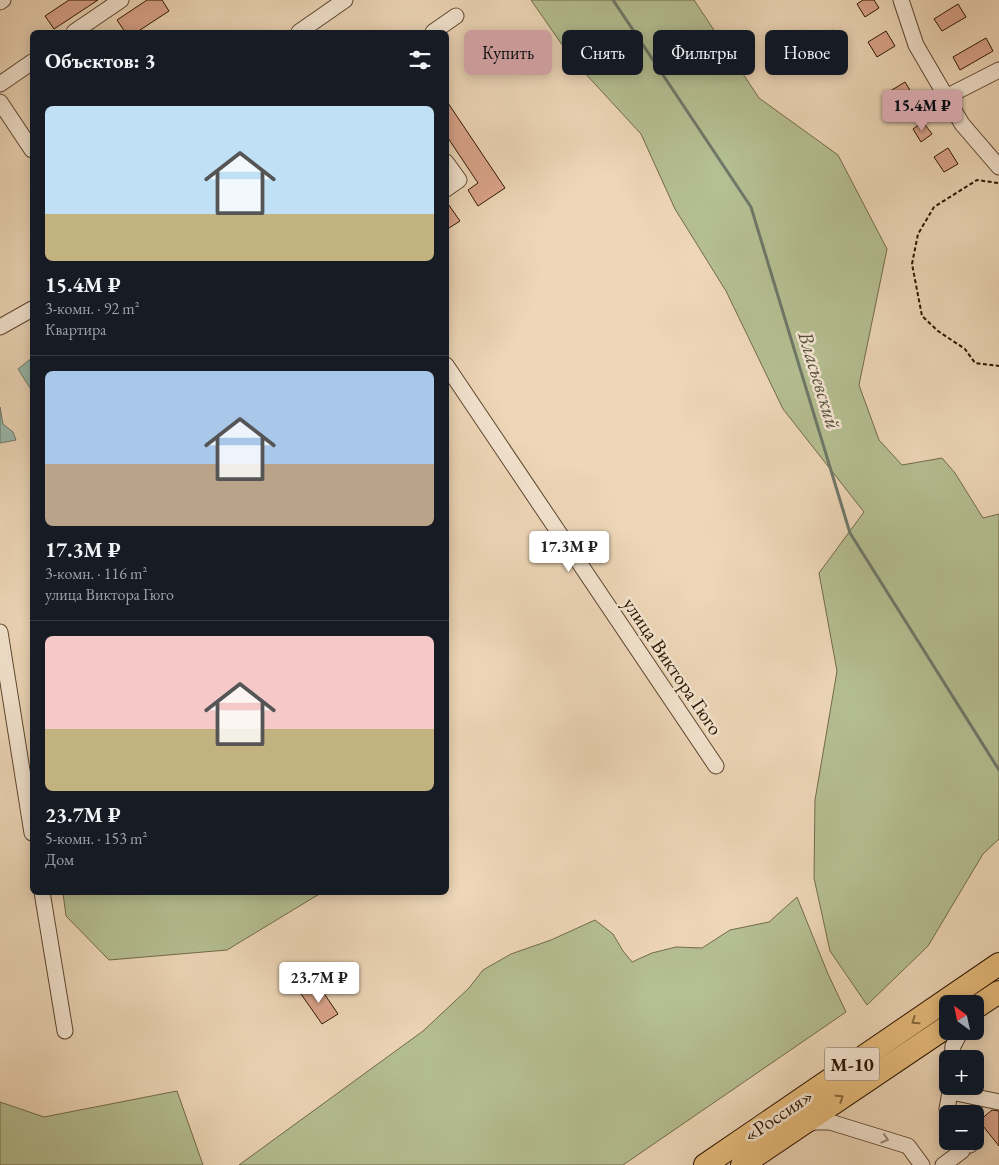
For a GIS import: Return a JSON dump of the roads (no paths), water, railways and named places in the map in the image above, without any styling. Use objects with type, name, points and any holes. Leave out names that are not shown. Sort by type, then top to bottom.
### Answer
[{"type":"highway","name":"«Россия»","points":[[705,1165],[999,964]]},
{"type":"highway","points":[[984,1002],[999,992]]},
{"type":"highway","name":"«Россия»","points":[[742,1165],[788,1132],[939,1032]]},
{"type":"street","points":[[77,30],[121,0]]},
{"type":"street","points":[[302,30],[345,0]]},
{"type":"street","points":[[901,0],[916,45],[962,124],[999,167]]},
{"type":"street","points":[[436,30],[456,16]]},
{"type":"street","points":[[0,84],[30,63]]},
{"type":"street","points":[[946,96],[999,70]]},
{"type":"street","points":[[0,102],[30,147]]},
{"type":"street","points":[[449,166],[459,180],[449,187]]},
{"type":"street","points":[[0,327],[30,310]]},
{"type":"street","name":"улица Виктора Гюго","points":[[449,369],[716,766]]},
{"type":"street","points":[[0,632],[6,713],[30,823]]},
{"type":"street","points":[[42,895],[65,1031]]},
{"type":"street","points":[[984,1013],[999,1002]]},
{"type":"street","points":[[973,1095],[999,1102]]},
{"type":"street","points":[[788,1132],[814,1122],[830,1122],[908,1146],[922,1165]]},
{"type":"street","points":[[942,1165],[963,1150]]},
{"type":"water","points":[[30,360],[30,388],[18,369]]},
{"type":"water","points":[[0,407],[3,424],[13,432],[16,440],[0,443]]},
{"type":"waterway","name":"Власьевский","points":[[613,0],[751,207],[850,533],[999,770]]}]
